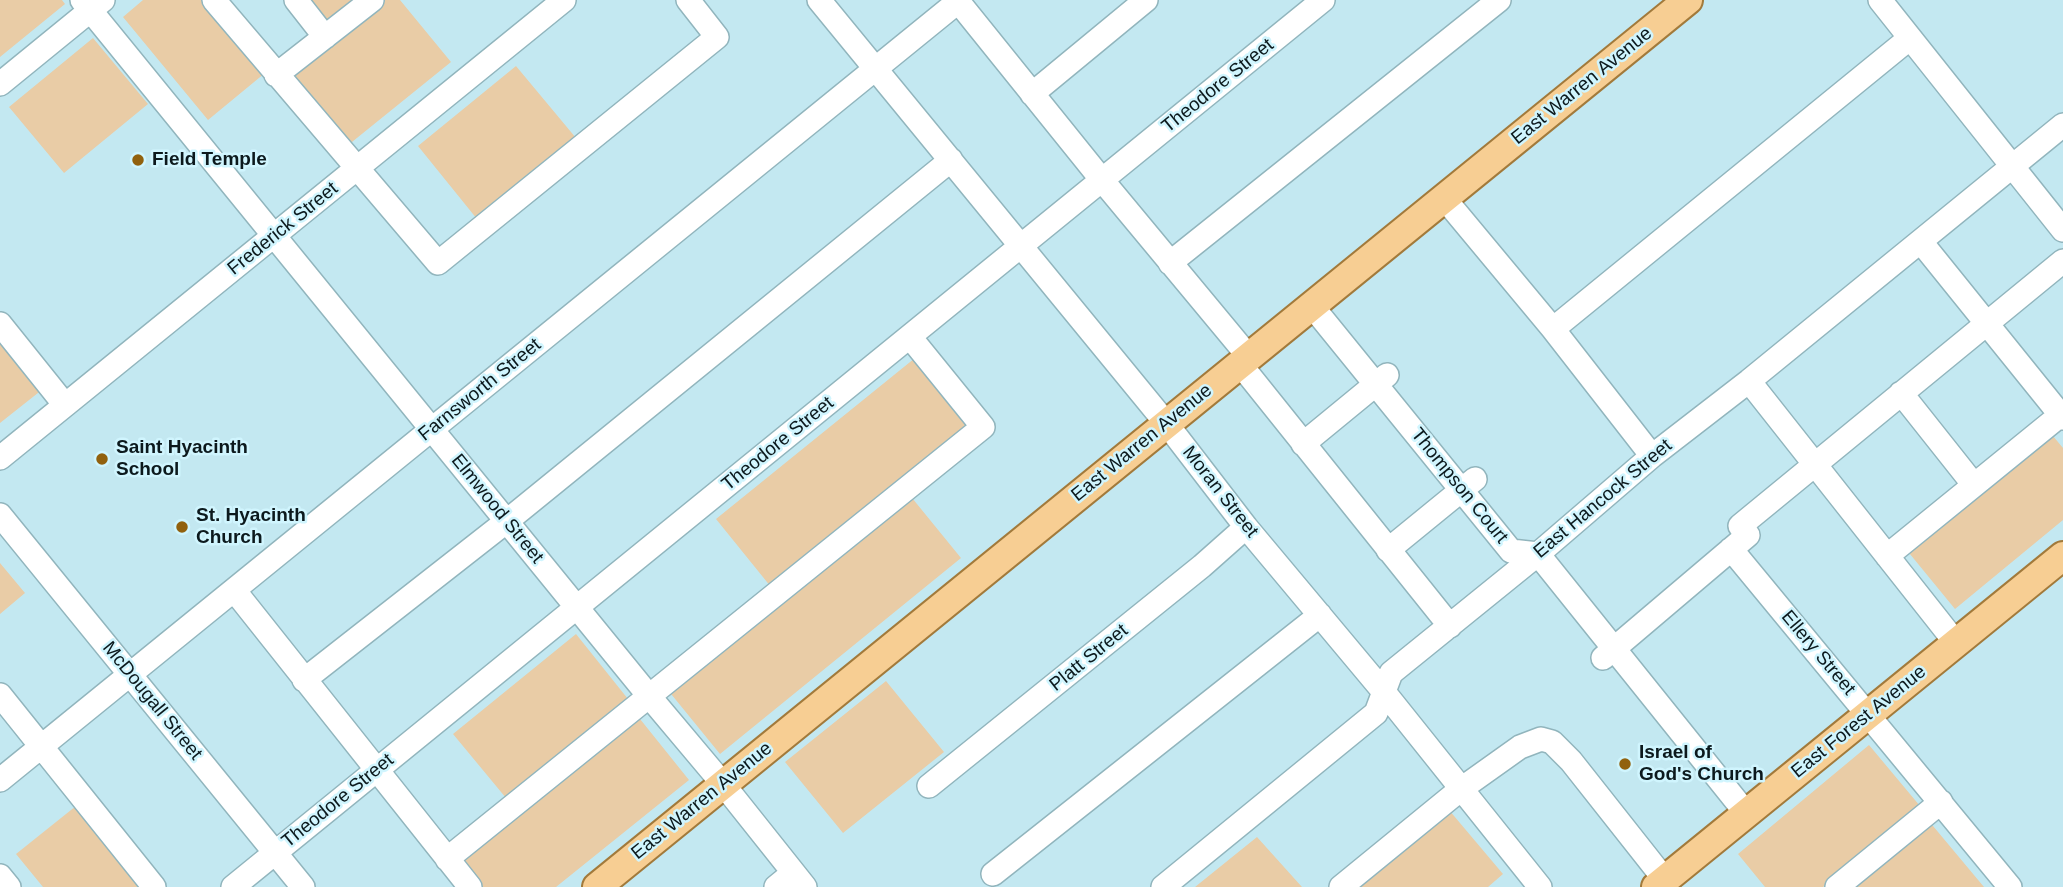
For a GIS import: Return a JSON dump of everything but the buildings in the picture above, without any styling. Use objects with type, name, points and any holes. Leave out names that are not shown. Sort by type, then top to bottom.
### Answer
[{"type":"main road","name":"East Warren Avenue","points":[[597,887],[1688,0]]},
{"type":"main road","name":"East Forest Avenue","points":[[1660,883],[2063,556]]},
{"type":"street","points":[[214,0],[438,263],[717,37],[688,0]]},
{"type":"street","points":[[296,0],[324,37]]},
{"type":"street","points":[[276,75],[372,0]]},
{"type":"street","name":"Frederick Street","points":[[0,458],[564,0]]},
{"type":"street","name":"Moran Street","points":[[819,0],[1166,423],[1246,527],[1384,692],[1532,884]]},
{"type":"street","points":[[958,0],[1170,263],[1244,360],[1303,444],[1450,626]]},
{"type":"street","name":"Farnsworth Street","points":[[0,780],[958,0]]},
{"type":"street","points":[[1032,94],[1146,0]]},
{"type":"street","points":[[1170,263],[1499,0]]},
{"type":"street","points":[[1880,0],[2063,230]]},
{"type":"street","points":[[0,84],[92,3]]},
{"type":"street","name":"Elmwood Street","points":[[92,3],[274,236],[723,784],[792,882]]},
{"type":"street","name":"Theodore Street","points":[[233,887],[1102,180],[1314,3]]},
{"type":"street","points":[[1553,329],[1910,38]]},
{"type":"street","name":"East Hancock Street","points":[[1163,887],[1376,713],[1391,673],[1538,554],[1652,456],[1749,381],[2063,125]]},
{"type":"street","points":[[304,680],[507,521],[951,160]]},
{"type":"street","points":[[1444,198],[1553,329],[1652,456]]},
{"type":"street","points":[[1887,556],[2062,415],[1921,242]]},
{"type":"street","points":[[1609,654],[1748,535],[1740,526],[2063,261]]},
{"type":"street","name":"Thompson Court","points":[[1312,306],[1382,379],[1468,484],[1511,551],[1538,554]]},
{"type":"street","points":[[0,324],[65,405]]},
{"type":"street","points":[[447,859],[984,427],[910,337]]},
{"type":"street","points":[[1303,444],[1382,379]]},
{"type":"street","points":[[1749,381],[1956,643]]},
{"type":"street","points":[[1901,393],[1974,485]]},
{"type":"street","points":[[1388,550],[1468,484]]},
{"type":"street","name":"McDougall Street","points":[[0,514],[303,887]]},
{"type":"street","name":"Platt Street","points":[[929,786],[1202,566],[1246,527]]},
{"type":"street","name":"Ellery Street","points":[[1731,549],[2010,887]]},
{"type":"street","points":[[1538,554],[1609,654],[1746,813]]},
{"type":"street","points":[[234,590],[470,887]]},
{"type":"street","points":[[993,874],[1320,615]]},
{"type":"street","points":[[0,695],[154,887]]},
{"type":"street","points":[[1341,887],[1461,789],[1520,747],[1541,739],[1552,742],[1571,761],[1660,883]]},
{"type":"street","points":[[1837,887],[1941,802]]},
{"type":"street","points":[[0,876],[9,887]]},
{"type":"shaded area","points":[[0,0],[62,0],[65,4],[0,57]]},
{"type":"shaded area","points":[[143,0],[204,0],[265,73],[208,120],[123,17]]},
{"type":"shaded area","points":[[302,0],[368,0],[327,32]]},
{"type":"shaded area","points":[[382,0],[400,0],[451,62],[347,146],[290,75]]},
{"type":"shaded area","points":[[93,38],[148,104],[64,173],[9,107]]},
{"type":"shaded area","points":[[516,66],[576,138],[477,219],[418,146]]},
{"type":"shaded area","points":[[0,336],[43,389],[0,423]]},
{"type":"shaded area","points":[[915,358],[970,426],[771,587],[716,519]]},
{"type":"shaded area","points":[[2048,430],[2063,448],[2063,520],[1955,609],[1905,548]]},
{"type":"shaded area","points":[[908,493],[961,558],[720,754],[667,689]]},
{"type":"shaded area","points":[[0,563],[25,593],[0,614]]},
{"type":"shaded area","points":[[576,634],[628,699],[506,798],[453,734]]},
{"type":"shaded area","points":[[886,681],[944,752],[843,833],[785,762]]},
{"type":"shaded area","points":[[636,714],[689,780],[556,887],[476,887],[455,861]]},
{"type":"shaded area","points":[[1869,745],[1920,806],[1823,887],[1765,887],[1738,854]]},
{"type":"shaded area","points":[[76,806],[142,887],[43,887],[16,854]]},
{"type":"shaded area","points":[[1449,810],[1503,874],[1488,887],[1357,887]]},
{"type":"shaded area","points":[[1928,820],[1984,887],[1849,887]]},
{"type":"shaded area","points":[[1257,837],[1302,887],[1195,887]]},
{"type":"place","name":"Field Temple","points":[[138,160]]},
{"type":"place","name":"Saint Hyacinth School","points":[[102,459]]},
{"type":"place","name":"St. Hyacinth Church","points":[[182,527]]},
{"type":"place","name":"Israel of God's Church","points":[[1625,764]]}]
